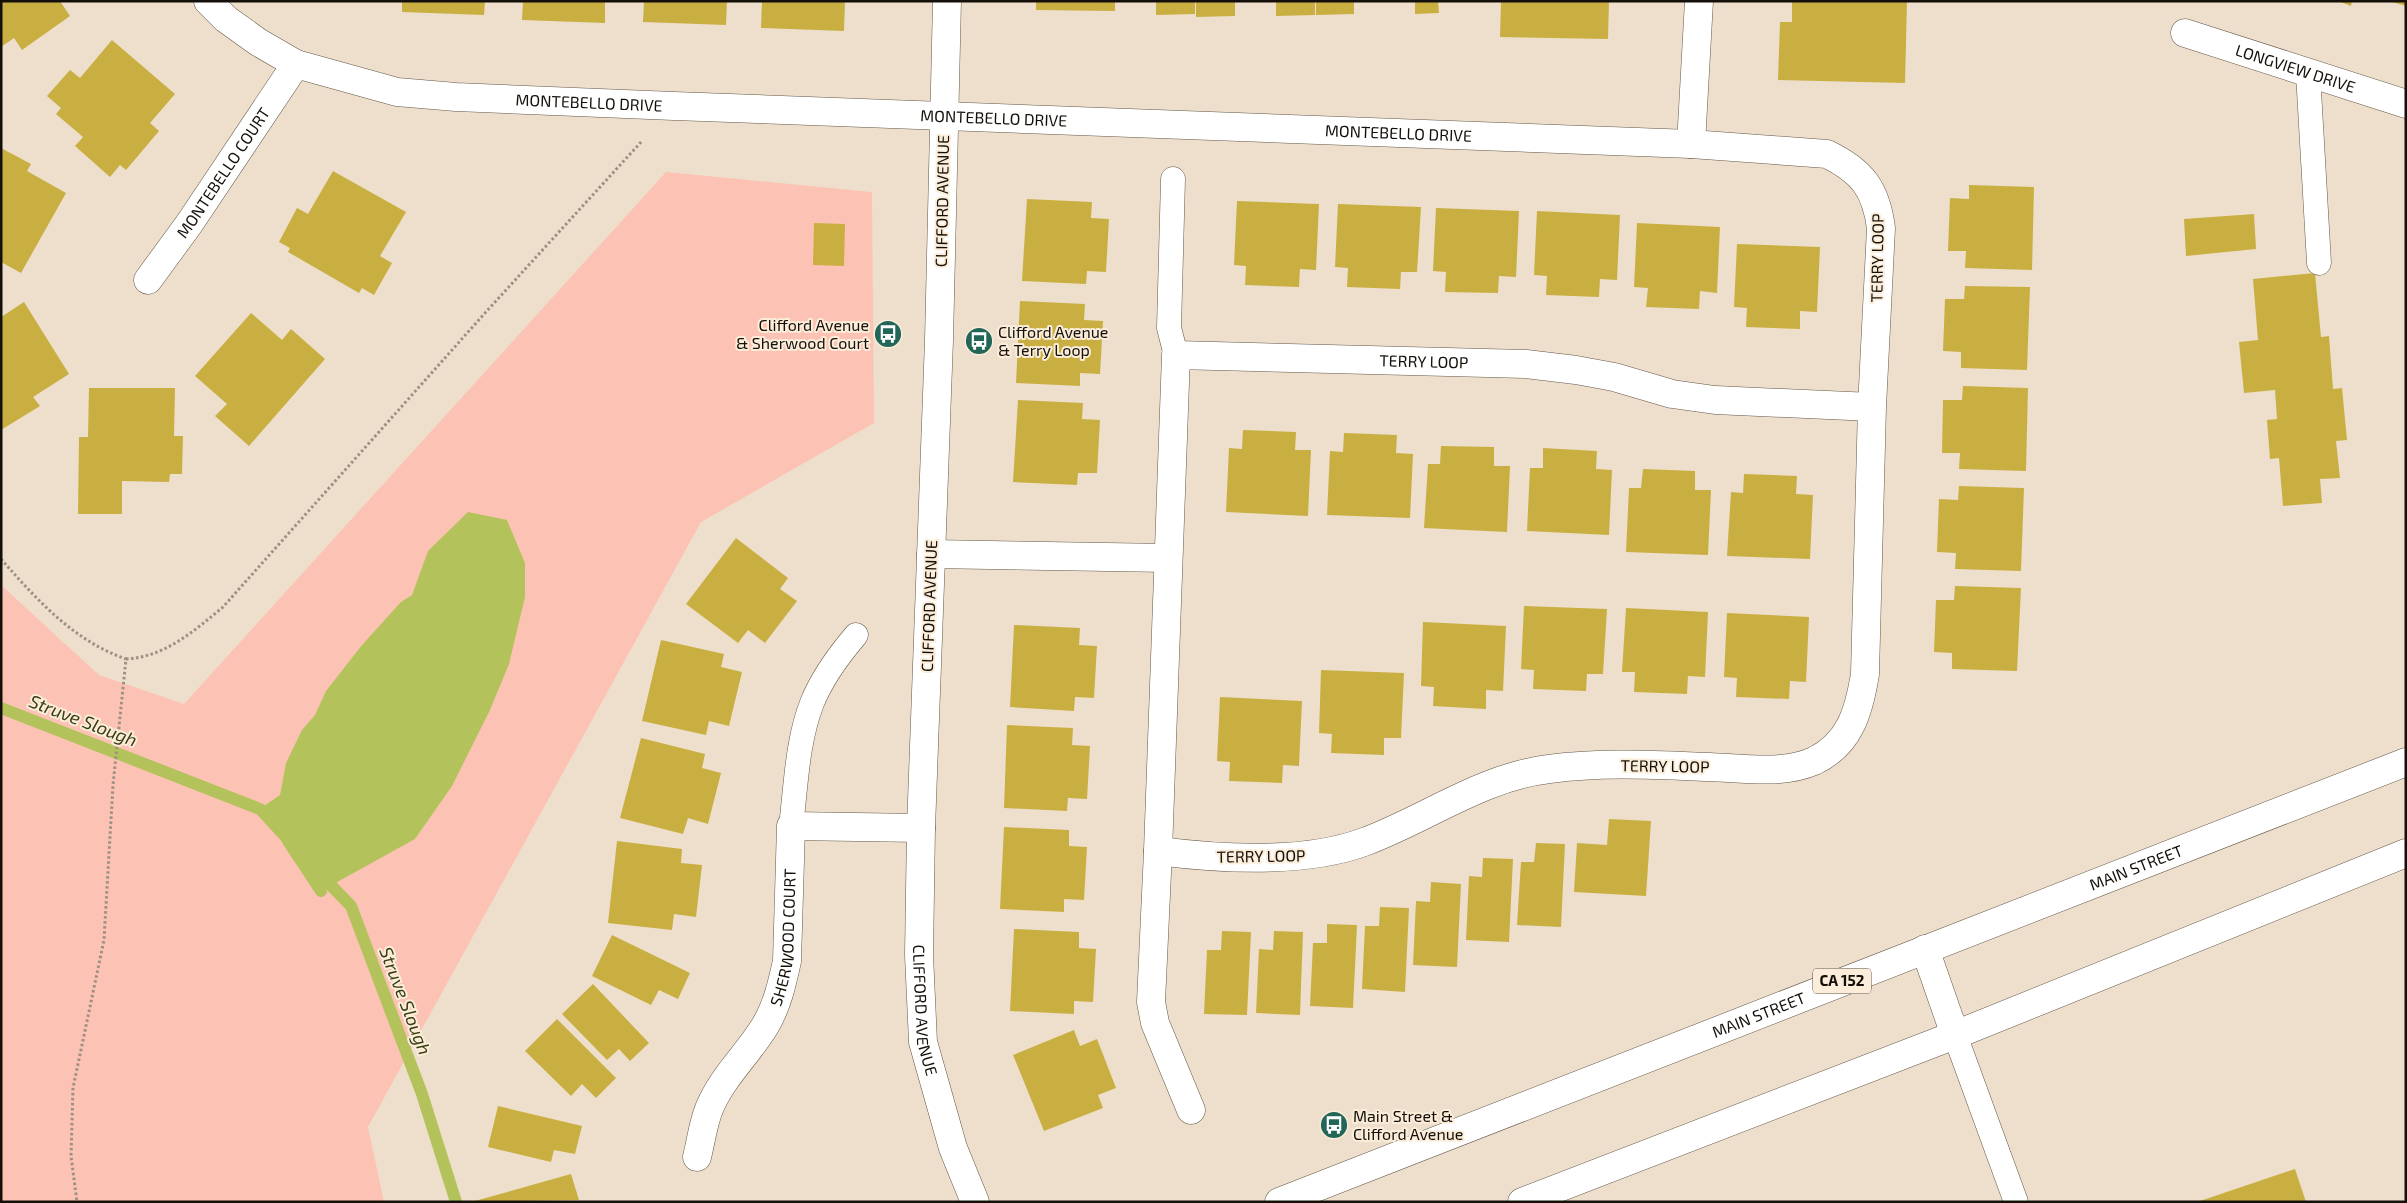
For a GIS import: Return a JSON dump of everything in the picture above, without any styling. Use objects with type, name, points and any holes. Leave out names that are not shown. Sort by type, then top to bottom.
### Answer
[{"type":"street","name":"MONTEBELLO DRIVE","points":[[208,1],[226,19],[258,42],[296,64],[397,92],[456,97],[1691,144],[1805,151]]},
{"type":"street","name":"CLIFFORD AVENUE","points":[[947,1],[939,340],[921,828],[919,955],[923,1042],[953,1148],[975,1202]]},
{"type":"street","points":[[1691,144],[1699,1]]},
{"type":"street","name":"LONGVIEW DRIVE","points":[[2185,33],[2406,104]]},
{"type":"street","name":"MONTEBELLO COURT","points":[[148,280],[189,224],[296,64]]},
{"type":"street","name":"TERRY LOOP","points":[[1158,851],[1201,857],[1319,854],[1364,842],[1498,782],[1546,769],[1626,764],[1786,769],[1814,761],[1834,746],[1852,726],[1862,693],[1865,674],[1872,407],[1881,228],[1878,206],[1872,190],[1845,163],[1826,154],[1805,151]]},
{"type":"street","points":[[1176,355],[1151,1002],[1155,1023],[1191,1110]]},
{"type":"street","name":"TERRY LOOP","points":[[1176,355],[1526,364],[1614,377],[1672,394],[1715,400],[1872,407]]},
{"type":"street","points":[[930,554],[1168,558]]},
{"type":"street","name":"MAIN STREET","points":[[1279,1202],[2406,762]]},
{"type":"street","points":[[791,826],[921,828]]},
{"type":"street","name":"SHERWOOD COURT","points":[[697,1157],[709,1109],[719,1089],[765,1025],[782,982],[788,934],[791,826]]},
{"type":"street","points":[[1522,1202],[1954,1035],[2406,853]]},
{"type":"street","points":[[1925,949],[1954,1035]]},
{"type":"lane","points":[[2308,73],[2318,263]]},
{"type":"lane","points":[[1173,179],[1169,328],[1176,355]]},
{"type":"lane","points":[[791,826],[799,764],[811,705],[830,668],[856,636]]},
{"type":"lane","points":[[1954,1035],[2016,1202]]},
{"type":"path","points":[[1,559],[46,607],[80,637],[103,651],[126,659],[142,658],[176,643],[223,607],[492,305],[674,106]]},
{"type":"path","points":[[77,1202],[71,1156],[73,1088],[104,940],[114,781],[126,659]]},
{"type":"shaded area","points":[[666,172],[872,192],[874,423],[701,522],[368,1127],[384,1202],[1,1202],[1,585],[99,675],[184,704]]},
{"type":"shaded area","points":[[468,512],[507,520],[525,563],[525,597],[509,664],[490,710],[452,786],[415,839],[321,891],[264,806],[280,795],[286,763],[302,730],[315,715],[326,691],[362,645],[401,602],[412,595],[428,551]]},
{"type":"building","points":[[1,1],[60,1],[70,16],[22,50],[14,38],[1,47]]},
{"type":"building","points":[[402,1],[485,1],[484,15],[402,12]]},
{"type":"building","points":[[523,1],[605,1],[605,23],[522,20]]},
{"type":"building","points":[[644,1],[727,1],[726,25],[643,22]]},
{"type":"building","points":[[762,1],[845,1],[844,31],[761,28]]},
{"type":"building","points":[[1036,1],[1115,1],[1115,11],[1036,10]]},
{"type":"building","points":[[1156,1],[1195,1],[1195,14],[1156,15]]},
{"type":"building","points":[[1196,1],[1235,1],[1235,16],[1196,17]]},
{"type":"building","points":[[1276,1],[1315,1],[1315,15],[1276,16]]},
{"type":"building","points":[[1316,1],[1354,1],[1354,14],[1316,15]]},
{"type":"building","points":[[1415,1],[1438,1],[1439,13],[1415,14]]},
{"type":"building","points":[[1501,1],[1609,1],[1608,39],[1500,37]]},
{"type":"building","points":[[1792,1],[1907,1],[1905,83],[1778,80],[1780,22],[1792,22]]},
{"type":"building","points":[[2338,1],[2352,1],[2351,6]]},
{"type":"building","points":[[2406,1],[2406,6],[2392,2]]},
{"type":"building","points":[[112,40],[175,94],[150,123],[159,131],[126,170],[120,165],[110,177],[75,146],[83,137],[56,114],[61,108],[47,96],[70,70],[80,78]]},
{"type":"building","points":[[1,148],[31,164],[27,171],[66,193],[21,273],[1,262]]},
{"type":"building","points":[[333,171],[406,212],[380,256],[392,263],[374,295],[362,288],[359,293],[288,252],[290,248],[279,242],[297,208],[308,214]]},
{"type":"building","points":[[1969,185],[2034,187],[2032,270],[1965,268],[1966,251],[1948,251],[1950,198],[1969,199]]},
{"type":"building","points":[[1027,199],[1092,202],[1091,218],[1109,219],[1106,272],[1087,271],[1086,284],[1022,281]]},
{"type":"building","points":[[1237,201],[1319,204],[1316,270],[1300,269],[1299,287],[1245,285],[1246,266],[1234,265]]},
{"type":"building","points":[[1338,204],[1421,207],[1417,272],[1401,272],[1400,289],[1347,287],[1348,268],[1335,267]]},
{"type":"building","points":[[1436,208],[1519,211],[1516,277],[1499,276],[1498,293],[1445,292],[1446,272],[1433,271]]},
{"type":"building","points":[[1537,211],[1620,215],[1617,280],[1600,279],[1599,297],[1546,295],[1547,276],[1534,275]]},
{"type":"building","points":[[2254,214],[2256,249],[2186,256],[2184,219]]},
{"type":"building","points":[[814,223],[845,224],[844,266],[813,265]]},
{"type":"building","points":[[1637,223],[1720,227],[1717,293],[1700,291],[1699,309],[1646,307],[1648,288],[1634,287]]},
{"type":"building","points":[[1737,244],[1820,247],[1817,312],[1800,311],[1800,329],[1746,327],[1747,308],[1734,307]]},
{"type":"building","points":[[2315,273],[2321,337],[2329,336],[2333,389],[2342,388],[2347,440],[2336,441],[2340,478],[2320,479],[2322,503],[2283,506],[2279,458],[2270,459],[2267,420],[2277,419],[2275,390],[2244,393],[2239,342],[2258,340],[2253,279]]},
{"type":"building","points":[[1965,286],[2030,287],[2027,370],[1961,368],[1961,352],[1943,351],[1945,299],[1964,299]]},
{"type":"building","points":[[1020,301],[1085,304],[1084,320],[1103,321],[1100,374],[1080,373],[1080,386],[1016,383]]},
{"type":"building","points":[[24,302],[69,374],[33,397],[40,406],[1,430],[1,317]]},
{"type":"building","points":[[251,313],[282,340],[291,329],[325,359],[249,446],[215,416],[227,404],[195,376]]},
{"type":"building","points":[[1963,386],[2028,388],[2026,471],[1959,469],[1960,453],[1942,453],[1943,400],[1962,400]]},
{"type":"building","points":[[89,388],[175,388],[174,436],[183,436],[182,474],[170,474],[169,482],[122,481],[122,514],[78,514],[79,437],[88,437]]},
{"type":"building","points":[[1018,400],[1083,403],[1082,419],[1100,420],[1097,473],[1078,473],[1077,485],[1013,482]]},
{"type":"building","points":[[1243,430],[1296,432],[1295,450],[1311,450],[1308,516],[1226,512],[1229,448],[1242,449]]},
{"type":"building","points":[[1344,433],[1397,435],[1396,453],[1413,454],[1410,518],[1327,515],[1330,451],[1343,452]]},
{"type":"building","points":[[1441,446],[1494,447],[1494,466],[1510,466],[1507,532],[1424,528],[1428,464],[1440,464]]},
{"type":"building","points":[[1543,448],[1597,451],[1596,469],[1612,470],[1609,535],[1527,531],[1530,468],[1543,468]]},
{"type":"building","points":[[1643,469],[1695,471],[1695,490],[1711,490],[1708,555],[1626,552],[1629,488],[1641,488]]},
{"type":"building","points":[[1744,474],[1797,476],[1796,494],[1813,495],[1810,559],[1727,556],[1731,492],[1743,493]]},
{"type":"building","points":[[1959,486],[2024,488],[2021,571],[1955,569],[1956,553],[1937,552],[1939,499],[1958,500]]},
{"type":"building","points":[[736,538],[788,578],[780,589],[797,601],[765,643],[748,630],[738,643],[686,604]]},
{"type":"building","points":[[1955,586],[2021,588],[2017,671],[1952,669],[1952,653],[1934,652],[1936,600],[1954,600]]},
{"type":"building","points":[[1524,606],[1607,609],[1603,674],[1587,674],[1586,691],[1533,689],[1534,670],[1521,669]]},
{"type":"building","points":[[1626,608],[1708,612],[1705,677],[1688,676],[1687,694],[1634,692],[1635,672],[1622,672]]},
{"type":"building","points":[[1727,613],[1809,617],[1806,682],[1790,681],[1789,699],[1736,697],[1737,678],[1724,677]]},
{"type":"building","points":[[1423,622],[1506,626],[1503,691],[1486,690],[1486,709],[1433,706],[1434,687],[1421,686]]},
{"type":"building","points":[[1014,625],[1080,628],[1079,645],[1097,646],[1094,698],[1075,697],[1074,711],[1010,707]]},
{"type":"building","points":[[661,640],[724,654],[721,667],[742,672],[729,726],[709,721],[706,735],[642,721]]},
{"type":"building","points":[[1321,670],[1404,673],[1401,738],[1384,738],[1384,755],[1331,753],[1332,734],[1319,733]]},
{"type":"building","points":[[1220,697],[1302,701],[1299,766],[1283,765],[1282,783],[1229,781],[1230,762],[1217,761]]},
{"type":"building","points":[[1007,725],[1073,728],[1072,745],[1090,746],[1087,799],[1068,798],[1067,811],[1004,808]]},
{"type":"building","points":[[641,738],[705,754],[702,768],[721,773],[708,824],[688,818],[683,834],[620,818]]},
{"type":"building","points":[[1609,819],[1651,821],[1646,896],[1574,892],[1577,843],[1607,845]]},
{"type":"building","points":[[1004,827],[1069,830],[1069,846],[1087,847],[1084,900],[1064,899],[1064,912],[1000,909]]},
{"type":"building","points":[[617,841],[682,849],[681,863],[702,865],[696,917],[674,914],[672,930],[608,923]]},
{"type":"building","points":[[1536,843],[1565,844],[1561,927],[1517,925],[1521,862],[1534,862]]},
{"type":"building","points":[[1483,858],[1513,859],[1509,942],[1466,940],[1469,876],[1482,877]]},
{"type":"building","points":[[1431,882],[1461,884],[1457,967],[1413,965],[1416,901],[1430,902]]},
{"type":"building","points":[[1380,907],[1409,908],[1405,992],[1362,989],[1365,926],[1379,926]]},
{"type":"building","points":[[1327,924],[1357,925],[1353,1008],[1310,1006],[1313,943],[1327,943]]},
{"type":"building","points":[[1014,929],[1079,932],[1079,948],[1096,949],[1093,1002],[1074,1001],[1074,1014],[1010,1011]]},
{"type":"building","points":[[1222,931],[1251,932],[1247,1015],[1204,1014],[1207,950],[1221,950]]},
{"type":"building","points":[[1274,931],[1303,932],[1300,1015],[1256,1013],[1259,949],[1273,950]]},
{"type":"building","points":[[612,935],[690,973],[678,999],[659,990],[651,1005],[592,976]]},
{"type":"building","points":[[593,984],[649,1043],[630,1061],[619,1049],[607,1060],[562,1014]]},
{"type":"building","points":[[557,1019],[616,1078],[596,1098],[582,1084],[571,1096],[525,1051]]},
{"type":"building","points":[[1074,1030],[1080,1046],[1097,1039],[1116,1088],[1098,1095],[1103,1108],[1044,1131],[1013,1055]]},
{"type":"building","points":[[498,1106],[582,1126],[575,1154],[554,1150],[551,1162],[488,1147]]},
{"type":"building","points":[[2295,1169],[2306,1202],[2200,1202],[2200,1201]]},
{"type":"building","points":[[571,1174],[579,1200],[475,1202],[475,1201]]},
{"type":"waterway","name":"Struve Slough","points":[[1,708],[260,809],[294,846]]},
{"type":"waterway","name":"Struve Slough","points":[[288,841],[321,891]]},
{"type":"waterway","name":"Struve Slough","points":[[319,873],[351,906],[422,1094],[456,1202]]},
{"type":"place","name":"Clifford Avenue & Sherwood Court","points":[[888,334]]},
{"type":"place","name":"Clifford Avenue & Terry Loop","points":[[979,341]]},
{"type":"place","name":"Main Street & Clifford Avenue","points":[[1334,1125]]}]
